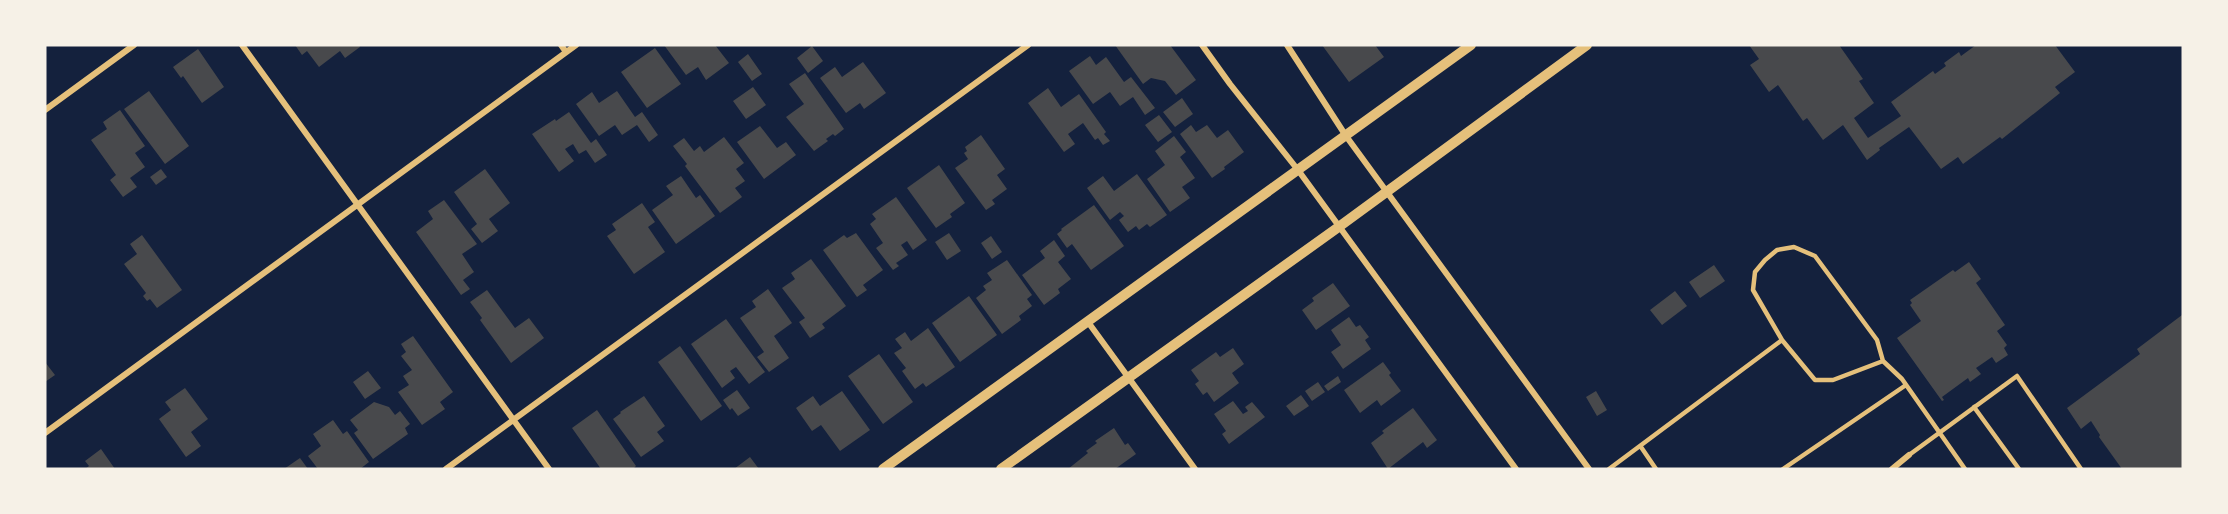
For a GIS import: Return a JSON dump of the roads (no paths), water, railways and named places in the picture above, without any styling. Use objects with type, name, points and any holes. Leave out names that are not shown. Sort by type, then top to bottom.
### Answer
[{"type":"street","points":[[45,110],[134,45]]},
{"type":"street","points":[[242,45],[356,206],[549,469]]},
{"type":"street","points":[[561,45],[566,52]]},
{"type":"street","points":[[45,433],[576,45]]},
{"type":"street","points":[[446,469],[1028,45]]},
{"type":"street","points":[[1202,45],[1340,226],[1516,469]]},
{"type":"street","points":[[1287,45],[1346,136],[1589,469]]},
{"type":"street","points":[[883,469],[1471,45]]},
{"type":"street","points":[[1001,469],[1387,192],[1587,45]]},
{"type":"street","points":[[1088,322],[1195,469]]},
{"type":"street","points":[[1893,469],[1909,454]]},
{"type":"lane","points":[[1883,361],[1833,380],[1815,380],[1782,340],[1753,290],[1755,272],[1777,250],[1794,247],[1815,256],[1877,340],[1883,361],[1906,385],[1965,469]]},
{"type":"lane","points":[[1609,469],[1782,340]]},
{"type":"lane","points":[[1909,454],[2016,376],[2081,469]]},
{"type":"lane","points":[[1783,469],[1906,385]]},
{"type":"lane","points":[[1974,407],[2019,469]]},
{"type":"lane","points":[[1641,447],[1656,469]]}]
